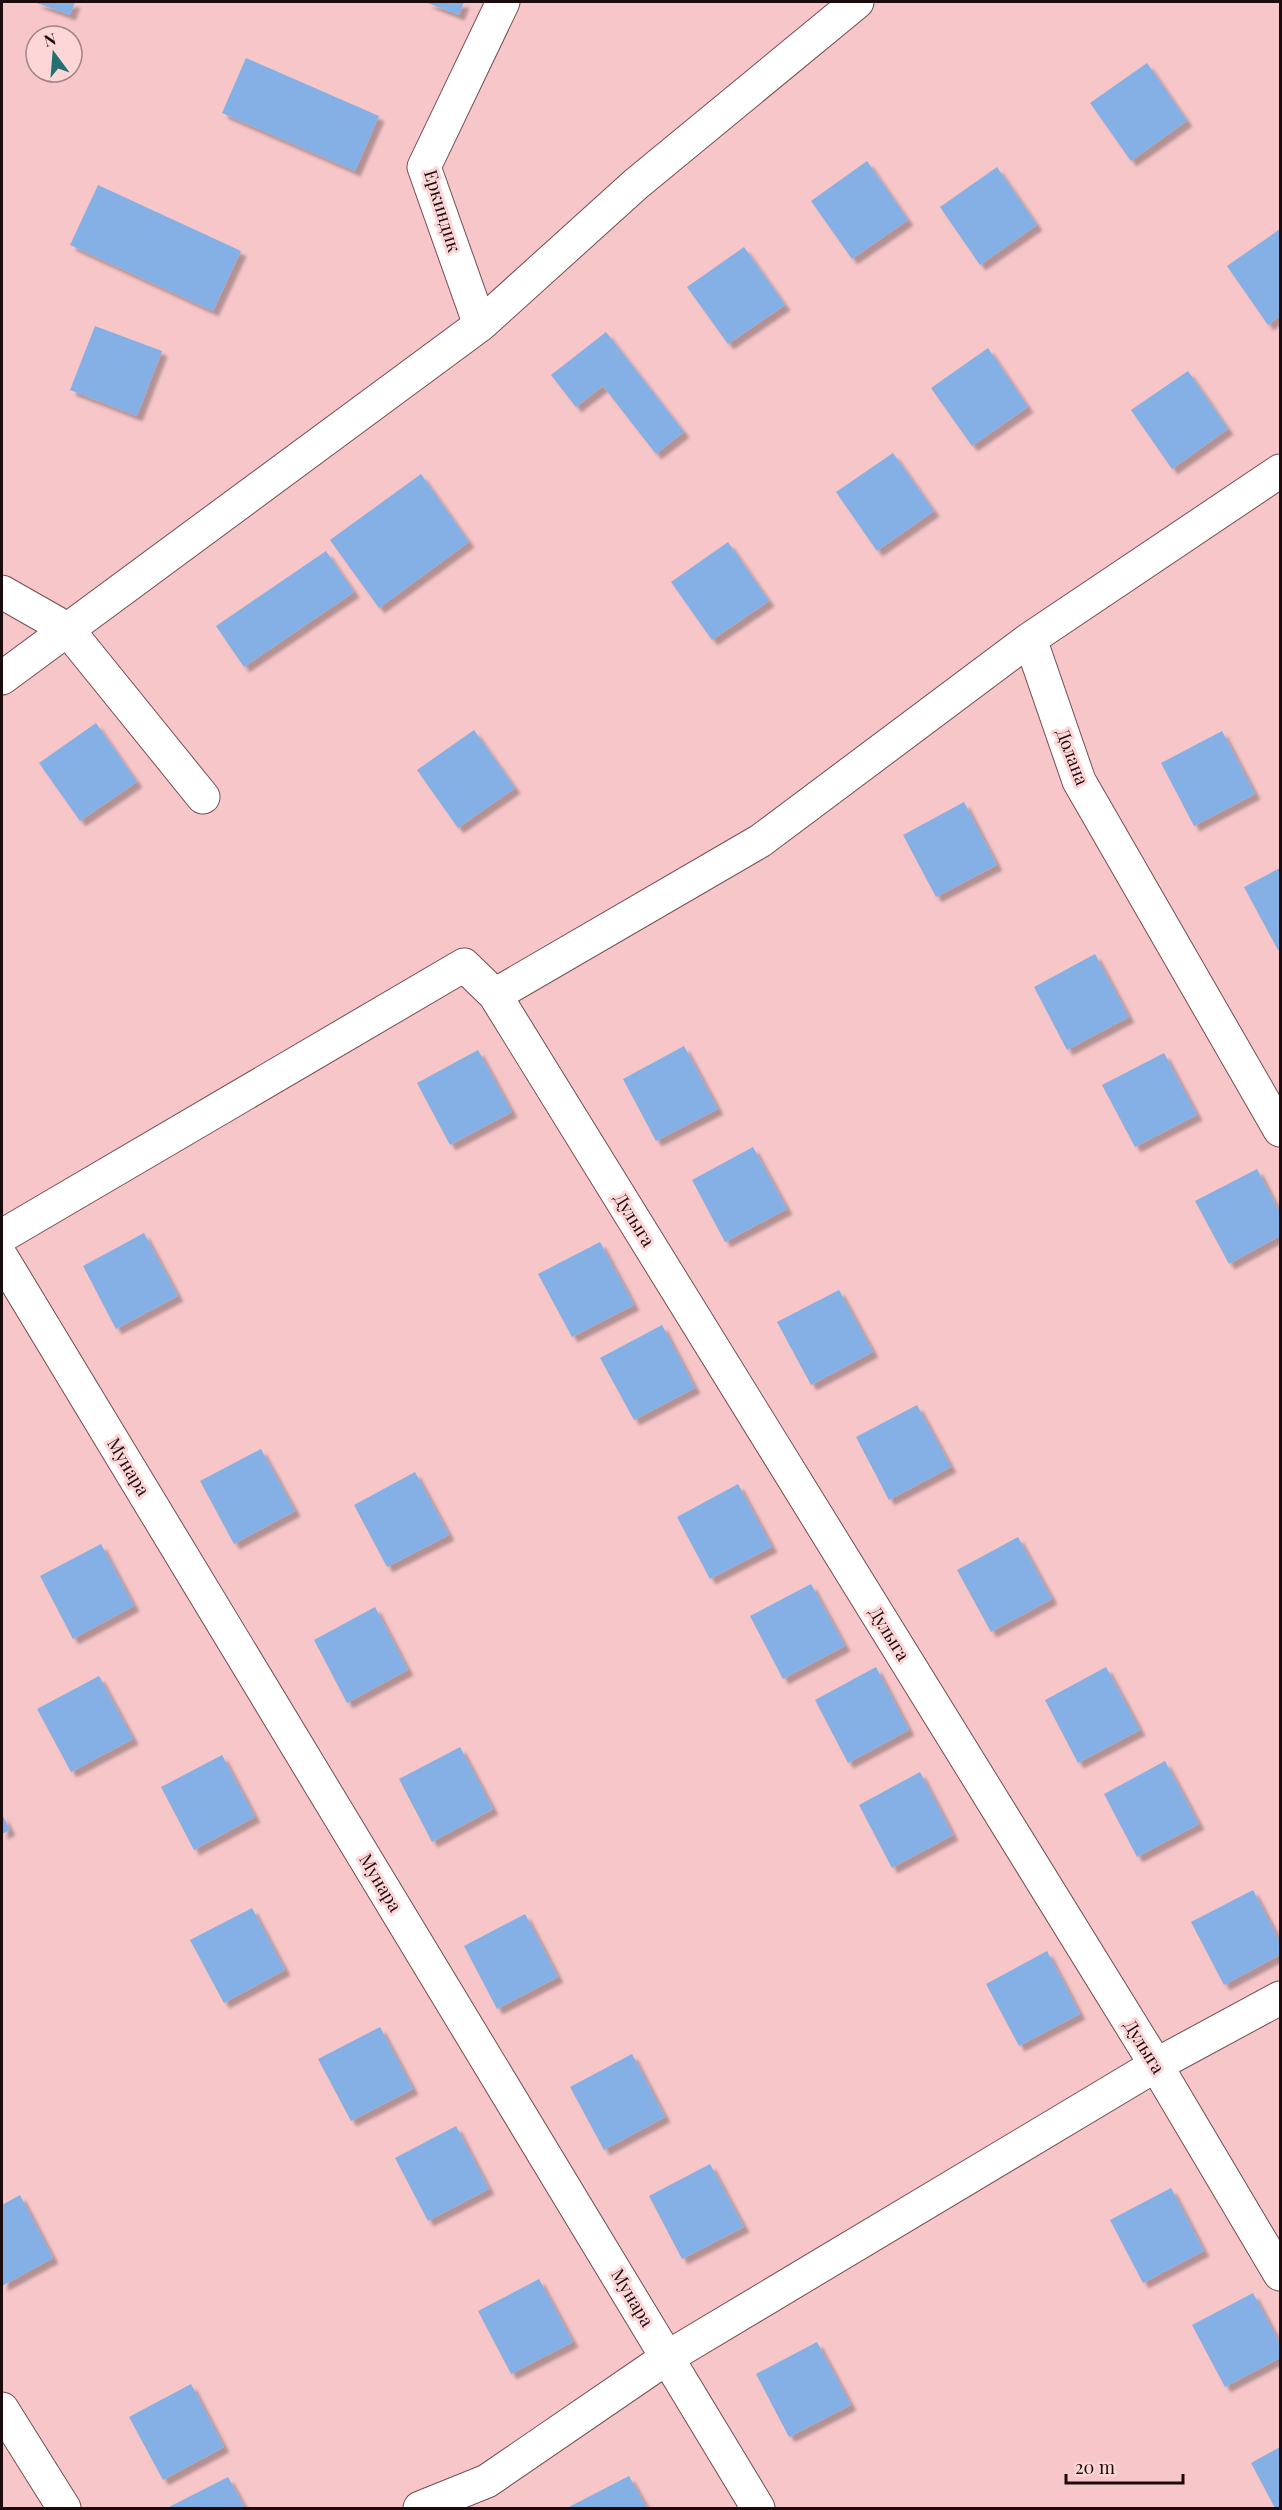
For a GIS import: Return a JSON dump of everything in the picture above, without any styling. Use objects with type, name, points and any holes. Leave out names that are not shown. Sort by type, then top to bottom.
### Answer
[{"type":"street","name":"Еркиндик","points":[[480,325],[424,167],[502,2]]},
{"type":"street","points":[[2,678],[480,325],[636,184],[857,2]]},
{"type":"street","points":[[495,996],[760,841],[1030,639],[1281,471]]},
{"type":"street","points":[[2,592],[67,629],[203,797]]},
{"type":"street","name":"Долана","points":[[1030,639],[1079,781],[1281,1130]]},
{"type":"street","name":"Дулыга","points":[[2,1236],[464,965],[495,996],[1155,2065],[1281,2274]]},
{"type":"street","name":"Мунара","points":[[2,1258],[758,2508]]},
{"type":"street","points":[[420,2508],[487,2481],[668,2357],[1155,2065],[1281,1998]]},
{"type":"street","points":[[2,2409],[64,2508]]},
{"type":"building","points":[[34,2],[75,2],[70,15]]},
{"type":"building","points":[[425,2],[464,2],[459,15]]},
{"type":"building","points":[[246,58],[379,116],[355,171],[222,113]]},
{"type":"building","points":[[1147,63],[1187,121],[1131,161],[1090,103]]},
{"type":"building","points":[[867,161],[908,220],[852,259],[811,201]]},
{"type":"building","points":[[997,167],[1037,225],[980,265],[940,207]]},
{"type":"building","points":[[98,185],[241,251],[213,311],[70,245]]},
{"type":"building","points":[[1280,229],[1280,316],[1268,325],[1227,266]]},
{"type":"building","points":[[744,247],[785,305],[728,344],[687,287]]},
{"type":"building","points":[[95,326],[162,351],[137,416],[70,390]]},
{"type":"building","points":[[606,332],[684,432],[656,454],[603,386],[576,407],[551,375]]},
{"type":"building","points":[[988,348],[1028,407],[972,446],[931,388]]},
{"type":"building","points":[[1188,371],[1228,429],[1172,469],[1131,410]]},
{"type":"building","points":[[893,453],[934,511],[877,551],[836,492]]},
{"type":"building","points":[[421,474],[469,542],[379,608],[330,540]]},
{"type":"building","points":[[728,542],[769,601],[712,640],[671,582]]},
{"type":"building","points":[[326,551],[354,592],[244,667],[216,626]]},
{"type":"building","points":[[96,723],[137,782],[80,821],[39,763]]},
{"type":"building","points":[[474,730],[515,788],[458,828],[417,770]]},
{"type":"building","points":[[1222,731],[1255,794],[1194,826],[1161,763]]},
{"type":"building","points":[[964,802],[997,865],[936,897],[903,835]]},
{"type":"building","points":[[1280,868],[1280,949],[1278,950],[1244,887]]},
{"type":"building","points":[[1095,954],[1129,1017],[1067,1050],[1034,987]]},
{"type":"building","points":[[684,1046],[718,1109],[656,1141],[623,1079]]},
{"type":"building","points":[[478,1050],[512,1112],[450,1145],[417,1083]]},
{"type":"building","points":[[1164,1053],[1197,1115],[1135,1147],[1102,1085]]},
{"type":"building","points":[[753,1147],[787,1209],[725,1242],[692,1180]]},
{"type":"building","points":[[1257,1169],[1280,1213],[1280,1236],[1229,1264],[1195,1201]]},
{"type":"building","points":[[144,1233],[178,1296],[116,1329],[83,1266]]},
{"type":"building","points":[[600,1242],[634,1305],[572,1337],[538,1274]]},
{"type":"building","points":[[839,1290],[873,1352],[811,1385],[777,1322]]},
{"type":"building","points":[[662,1325],[695,1388],[634,1420],[600,1358]]},
{"type":"building","points":[[917,1405],[951,1467],[889,1500],[856,1437]]},
{"type":"building","points":[[261,1449],[295,1511],[234,1544],[200,1481]]},
{"type":"building","points":[[415,1472],[449,1535],[387,1567],[354,1505]]},
{"type":"building","points":[[738,1484],[772,1547],[710,1579],[677,1517]]},
{"type":"building","points":[[1018,1537],[1052,1599],[991,1632],[957,1570]]},
{"type":"building","points":[[101,1544],[134,1606],[73,1639],[40,1576]]},
{"type":"building","points":[[811,1584],[845,1646],[783,1679],[750,1616]]},
{"type":"building","points":[[375,1607],[408,1670],[347,1703],[314,1640]]},
{"type":"building","points":[[876,1667],[909,1730],[848,1763],[815,1700]]},
{"type":"building","points":[[1106,1667],[1140,1730],[1078,1763],[1045,1700]]},
{"type":"building","points":[[99,1676],[133,1739],[71,1772],[37,1709]]},
{"type":"building","points":[[460,1747],[493,1809],[432,1842],[399,1779]]},
{"type":"building","points":[[222,1755],[255,1817],[194,1850],[161,1787]]},
{"type":"building","points":[[1165,1761],[1199,1824],[1137,1857],[1104,1794]]},
{"type":"building","points":[[920,1772],[953,1835],[892,1868],[859,1805]]},
{"type":"building","points":[[2,1814],[10,1830],[2,1834]]},
{"type":"building","points":[[1253,1890],[1280,1942],[1280,1955],[1224,1985],[1191,1922]]},
{"type":"building","points":[[252,1908],[285,1970],[224,2003],[190,1940]]},
{"type":"building","points":[[525,1914],[558,1977],[497,2009],[464,1946]]},
{"type":"building","points":[[1047,1951],[1080,2014],[1019,2046],[986,1984]]},
{"type":"building","points":[[380,2027],[413,2089],[351,2121],[318,2059]]},
{"type":"building","points":[[632,2054],[665,2117],[604,2150],[570,2087]]},
{"type":"building","points":[[456,2126],[489,2189],[428,2221],[395,2158]]},
{"type":"building","points":[[710,2164],[744,2227],[682,2259],[649,2196]]},
{"type":"building","points":[[1171,2188],[1204,2251],[1143,2283],[1110,2220]]},
{"type":"building","points":[[20,2195],[53,2258],[2,2286],[2,2205]]},
{"type":"building","points":[[539,2279],[573,2342],[511,2374],[478,2311]]},
{"type":"building","points":[[1253,2293],[1280,2344],[1280,2358],[1225,2387],[1192,2325]]},
{"type":"building","points":[[817,2342],[851,2405],[789,2437],[756,2374]]},
{"type":"building","points":[[191,2384],[224,2447],[163,2480],[129,2417]]},
{"type":"building","points":[[1280,2447],[1280,2508],[1275,2508],[1251,2463]]},
{"type":"building","points":[[629,2476],[647,2508],[567,2508]]},
{"type":"building","points":[[228,2477],[245,2508],[167,2508]]}]
